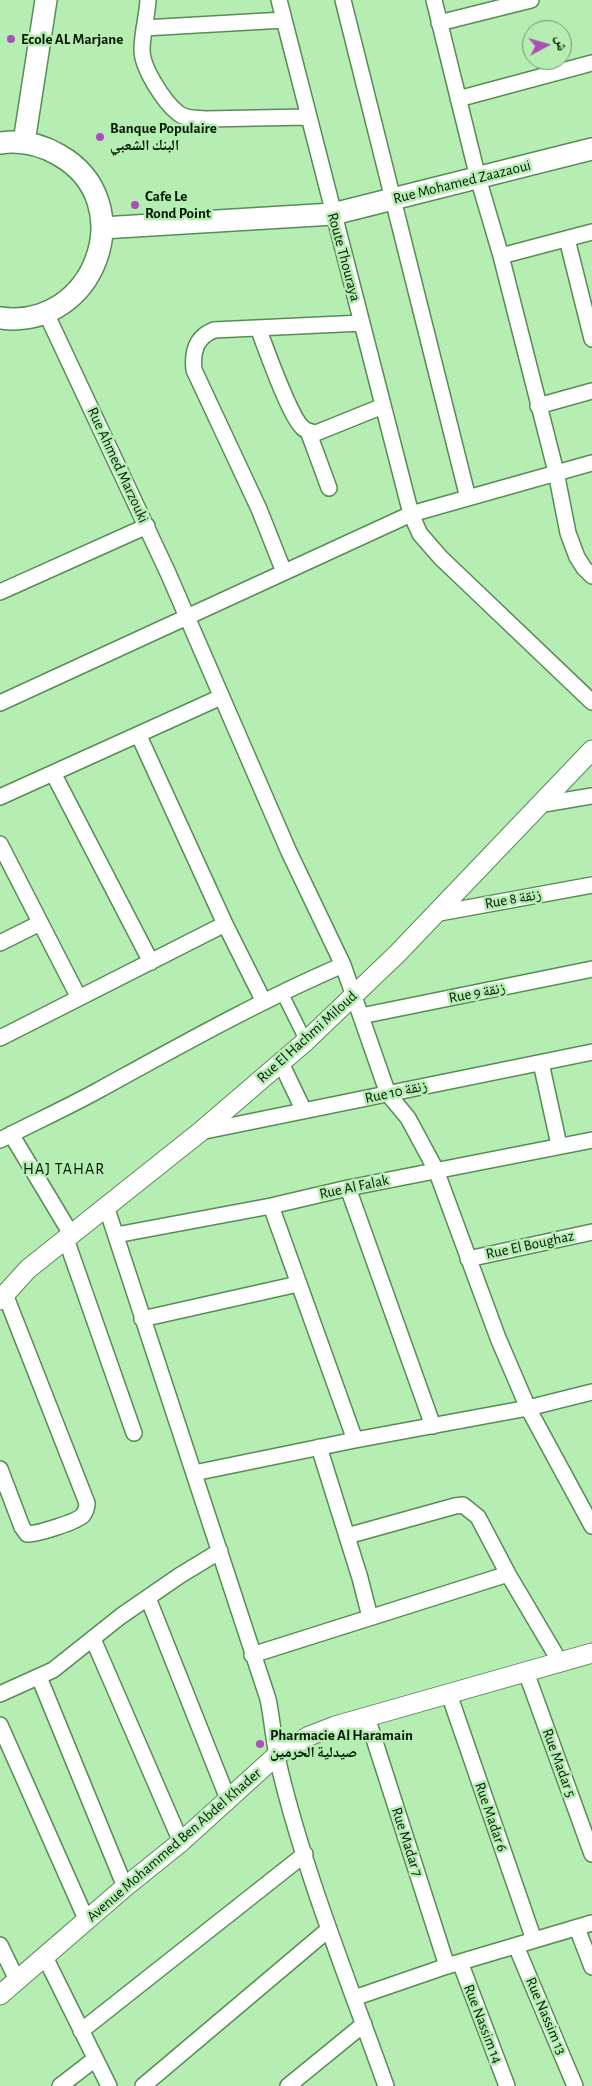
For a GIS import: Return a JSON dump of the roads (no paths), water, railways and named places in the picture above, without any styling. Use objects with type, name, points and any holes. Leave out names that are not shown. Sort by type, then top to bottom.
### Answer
[{"type":"main road","points":[[24,142],[46,0]]},
{"type":"main road","points":[[0,143],[24,142],[52,151],[67,160],[88,182],[98,204],[102,228],[100,249],[88,279],[65,303],[46,313],[1,323]]},
{"type":"main road","name":"Rue Mohamed Zaazaoui","points":[[102,228],[333,214],[592,149]]},
{"type":"street","points":[[148,0],[142,50],[143,63],[166,99],[179,114],[190,118],[204,119],[308,117]]},
{"type":"street","name":"Route Thouraya","points":[[279,0],[411,514],[420,534],[441,558],[592,702]]},
{"type":"street","points":[[343,0],[468,498]]},
{"type":"street","points":[[434,0],[478,178],[501,256],[556,472],[571,544],[584,568],[592,576]]},
{"type":"street","points":[[439,23],[531,0]]},
{"type":"street","points":[[144,28],[284,20]]},
{"type":"street","points":[[458,99],[592,63]]},
{"type":"street","points":[[501,256],[592,232]]},
{"type":"street","points":[[567,239],[588,310],[592,339]]},
{"type":"street","name":"Rue Ahmed Marzouki","points":[[46,313],[147,526],[289,852],[343,965],[388,1094]]},
{"type":"street","points":[[284,572],[259,509],[194,370],[193,358],[195,348],[200,338],[214,330],[362,323]]},
{"type":"street","points":[[258,328],[296,420],[302,428],[316,434],[382,406]]},
{"type":"street","points":[[538,406],[592,391]]},
{"type":"street","points":[[308,431],[328,488]]},
{"type":"street","points":[[0,703],[411,514],[592,463]]},
{"type":"street","points":[[0,592],[147,526]]},
{"type":"street","points":[[0,798],[221,697]]},
{"type":"street","points":[[139,736],[225,924],[264,1002]]},
{"type":"street","name":"Rue El Hachmi Miloud","points":[[3,1297],[28,1269],[200,1132],[306,1041],[355,995],[592,750]]},
{"type":"street","points":[[53,774],[151,962]]},
{"type":"street","points":[[538,805],[592,796]]},
{"type":"street","points":[[0,844],[79,998]]},
{"type":"street","name":"Rue 8 زنقة","points":[[434,914],[592,885]]},
{"type":"street","points":[[0,943],[40,923]]},
{"type":"street","points":[[0,1038],[225,924]]},
{"type":"street","points":[[134,1433],[69,1236],[6,1137],[264,1002],[343,965]]},
{"type":"street","name":"Rue 9 زنقة","points":[[361,1016],[592,969]]},
{"type":"street","points":[[282,993],[306,1041]]},
{"type":"street","name":"Rue 10 زنقة","points":[[200,1132],[457,1079],[542,1064],[592,1052]]},
{"type":"street","points":[[281,1063],[304,1111]]},
{"type":"street","points":[[542,1064],[559,1145]]},
{"type":"street","points":[[388,1094],[408,1118],[436,1170],[498,1338],[528,1408],[592,1526]]},
{"type":"street","name":"Rue Al Falak","points":[[116,1235],[271,1206],[348,1188],[592,1140]]},
{"type":"street","points":[[348,1188],[433,1426]]},
{"type":"street","points":[[106,1206],[268,1699],[279,1769],[329,1930],[386,2086]]},
{"type":"street","points":[[271,1206],[355,1440]]},
{"type":"street","name":"Rue El Boughaz","points":[[468,1259],[592,1232]]},
{"type":"street","points":[[142,1319],[298,1284]]},
{"type":"street","points":[[0,1469],[22,1527],[27,1534],[35,1534],[77,1518],[85,1513],[87,1504],[3,1297]]},
{"type":"street","points":[[194,1473],[319,1447],[528,1408],[592,1392]]},
{"type":"street","points":[[319,1447],[370,1618]]},
{"type":"street","points":[[347,1536],[463,1505],[478,1517],[508,1574],[560,1662]]},
{"type":"street","points":[[0,1694],[53,1670],[148,1598],[220,1551]]},
{"type":"street","points":[[252,1655],[508,1574]]},
{"type":"street","points":[[148,1598],[228,1799]]},
{"type":"street","points":[[93,1639],[181,1842]]},
{"type":"street","name":"Avenue Mohammed Ben Abdel Khader","points":[[0,1995],[86,1919],[181,1842],[278,1754],[309,1736],[367,1717],[592,1653]]},
{"type":"street","name":"Rue Madar 5","points":[[526,1672],[592,1854]]},
{"type":"street","points":[[39,1677],[125,1887]]},
{"type":"street","name":"Rue Madar 6","points":[[449,1694],[534,1940]]},
{"type":"street","name":"Rue Madar 7","points":[[367,1717],[453,1964]]},
{"type":"street","points":[[0,1725],[86,1919]]},
{"type":"street","points":[[81,2031],[305,1854]]},
{"type":"street","points":[[354,1998],[453,1964],[592,1923]]},
{"type":"street","points":[[577,1928],[592,1967]]},
{"type":"street","points":[[143,2086],[329,1930]]},
{"type":"street","points":[[0,1945],[17,1980]]},
{"type":"street","name":"Rue Nassim 13","points":[[516,1946],[575,2086]]},
{"type":"street","points":[[45,1957],[109,2086]]},
{"type":"street","name":"Rue Nassim 14","points":[[453,1964],[506,2086]]},
{"type":"street","points":[[288,2086],[364,2024]]},
{"type":"street","points":[[60,2086],[95,2058]]},
{"type":"place","name":"Ecole AL Marjane","points":[[11,39]]},
{"type":"place","name":"Banque Populaire البنك الشعبي","points":[[100,137]]},
{"type":"place","name":"Cafe Le Rond Point","points":[[135,205]]},
{"type":"place","name":"Pharmacie Al Haramain صيدلية الحرمين","points":[[260,1744]]},
{"type":"district","name":"HAJ TAHAR","points":[[64,1169]]}]
